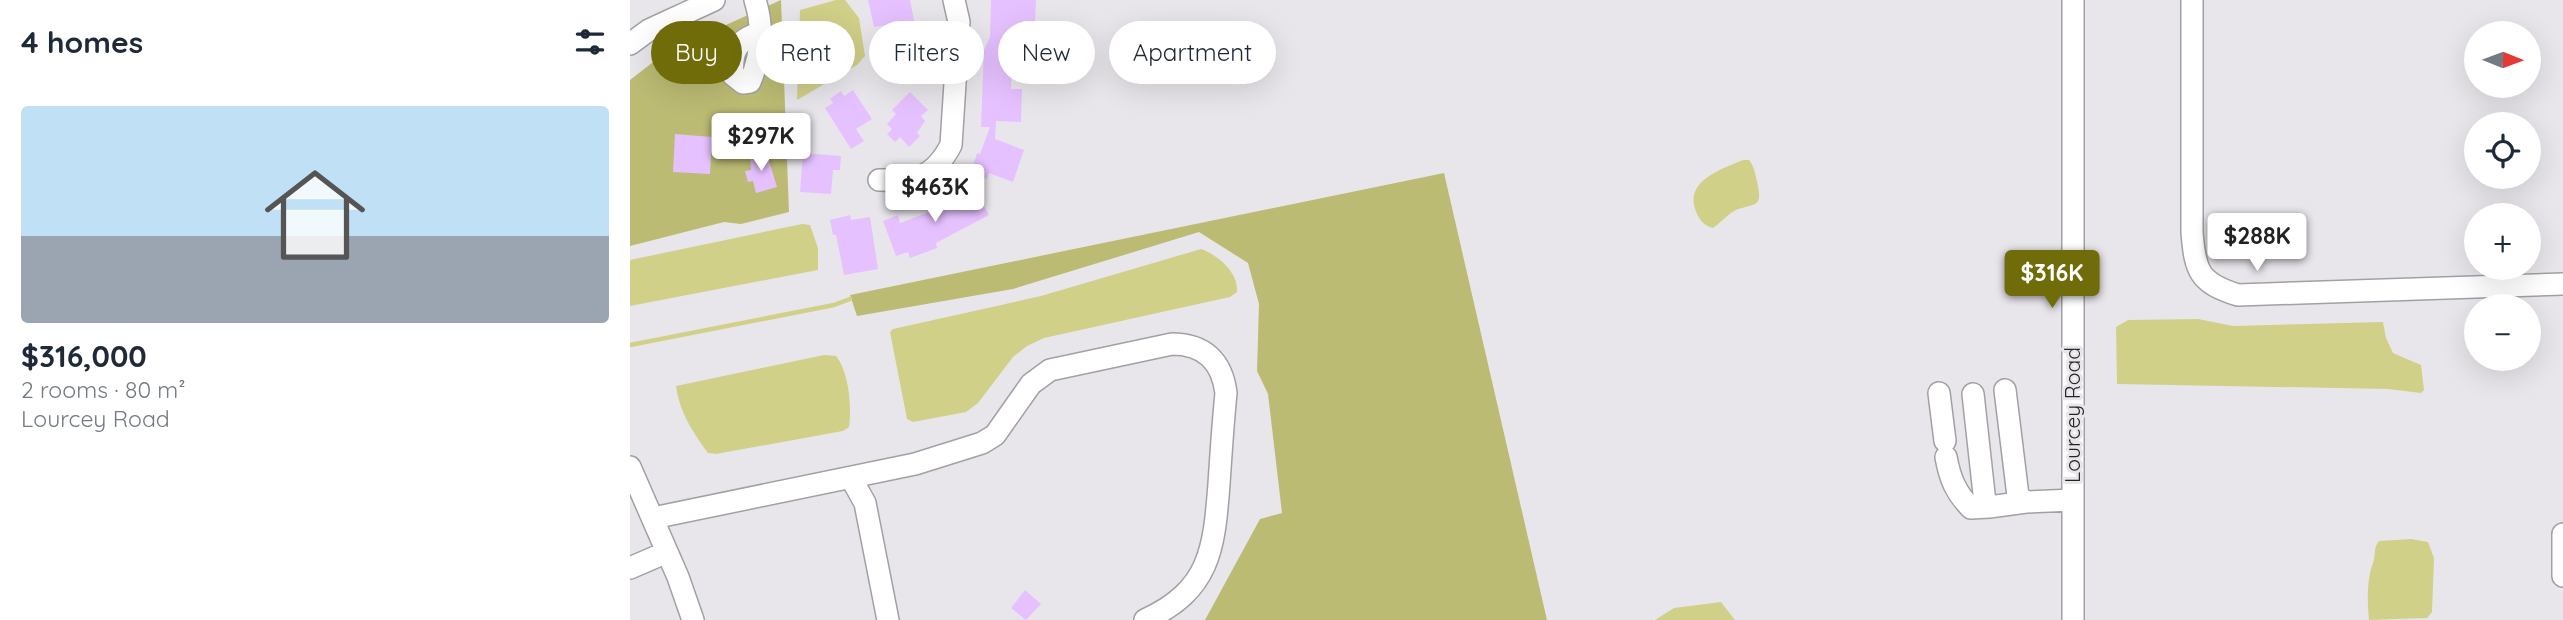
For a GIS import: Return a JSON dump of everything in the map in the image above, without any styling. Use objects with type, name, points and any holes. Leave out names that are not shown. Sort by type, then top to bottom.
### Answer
[{"type":"street","points":[[630,44],[649,30],[714,0]]},
{"type":"street","points":[[755,0],[758,21]]},
{"type":"street","points":[[879,180],[907,181],[928,175],[942,161],[951,145],[959,22],[954,0]]},
{"type":"street","name":"Lourcey Road","points":[[2073,0],[2073,620]]},
{"type":"street","points":[[2192,0],[2194,251],[2202,277],[2217,289],[2238,295],[2563,284]]},
{"type":"street","points":[[653,518],[915,464],[982,443],[995,435],[1031,384],[1050,370],[1172,344],[1198,348],[1217,363],[1225,385],[1216,526],[1211,550],[1196,580],[1171,608],[1144,620]]},
{"type":"street","points":[[2005,390],[2018,496],[2026,502]]},
{"type":"street","points":[[1939,393],[1949,476],[1958,495],[1972,508],[2073,500]]},
{"type":"street","points":[[1973,394],[1985,503],[1989,507]]},
{"type":"street","points":[[630,467],[693,620]]},
{"type":"street","points":[[851,478],[865,503],[888,620]]},
{"type":"street","points":[[2563,534],[2563,576]]},
{"type":"street","points":[[630,568],[667,552]]},
{"type":"shaded area","points":[[781,0],[782,21],[756,21],[756,84],[784,84],[789,212],[741,224],[724,222],[630,246],[630,80],[651,64],[651,84],[742,84],[742,21],[735,21]]},
{"type":"shaded area","points":[[845,0],[859,18],[865,56],[855,66],[855,21],[800,21],[800,10]]},
{"type":"shaded area","points":[[798,84],[824,84],[797,100]]},
{"type":"shaded area","points":[[1743,160],[1749,160],[1753,167],[1759,190],[1758,200],[1753,205],[1736,210],[1713,228],[1708,226],[1699,217],[1694,193],[1705,179]]},
{"type":"shaded area","points":[[1444,173],[1547,620],[1205,620],[1260,519],[1282,513],[1268,394],[1257,371],[1259,304],[1248,263],[1199,232],[1013,289],[857,316],[850,295]]},
{"type":"shaded area","points":[[802,224],[810,225],[818,248],[818,270],[630,306],[630,260]]},
{"type":"shaded area","points":[[1201,249],[1220,260],[1235,278],[1237,292],[1230,297],[1044,338],[1013,357],[978,403],[966,412],[913,422],[907,419],[890,332],[893,329],[1041,296]]},
{"type":"shaded area","points":[[2198,319],[2233,326],[2383,322],[2393,353],[2421,365],[2424,390],[2421,393],[2388,389],[2117,384],[2116,327],[2128,320]]},
{"type":"shaded area","points":[[824,355],[836,356],[847,380],[850,419],[849,427],[843,431],[716,454],[708,453],[683,413],[676,386]]},
{"type":"shaded area","points":[[2411,539],[2428,542],[2434,558],[2432,612],[2427,618],[2369,620],[2369,583],[2377,544],[2379,541]]},
{"type":"shaded area","points":[[1721,602],[1735,620],[1655,620],[1674,608]]},
{"type":"building","points":[[868,0],[910,0],[914,21],[873,21]]},
{"type":"building","points":[[991,0],[1036,0],[1035,21],[998,21],[998,84],[1011,84],[1011,89],[1022,89],[1021,122],[996,121],[995,139],[1024,150],[1013,182],[989,173],[987,179],[971,173],[990,127],[981,127],[984,50],[990,37]]},
{"type":"building","points":[[853,90],[872,119],[856,129],[864,141],[851,149],[825,108],[833,103],[830,99],[841,91],[844,96]]},
{"type":"building","points":[[910,92],[928,110],[921,116],[925,121],[917,133],[920,136],[909,147],[900,137],[895,142],[887,134],[892,129],[887,124],[896,114],[892,110]]},
{"type":"building","points":[[675,134],[712,137],[710,174],[673,172]]},
{"type":"building","points":[[766,151],[777,187],[756,193],[753,181],[748,182],[745,171],[751,170],[750,155]]},
{"type":"building","points":[[803,153],[841,156],[840,170],[833,170],[831,194],[800,192]]},
{"type":"building","points":[[973,187],[989,215],[936,243],[937,248],[910,258],[908,252],[896,256],[883,221],[898,215],[900,223],[937,209],[934,204],[954,193],[957,197]]},
{"type":"building","points":[[850,215],[851,220],[870,217],[878,269],[844,275],[836,235],[833,235],[830,220]]},
{"type":"building","points":[[1025,590],[1041,604],[1026,620],[1011,608]]},
{"type":"waterway","points":[[630,345],[834,305],[850,299]]}]
